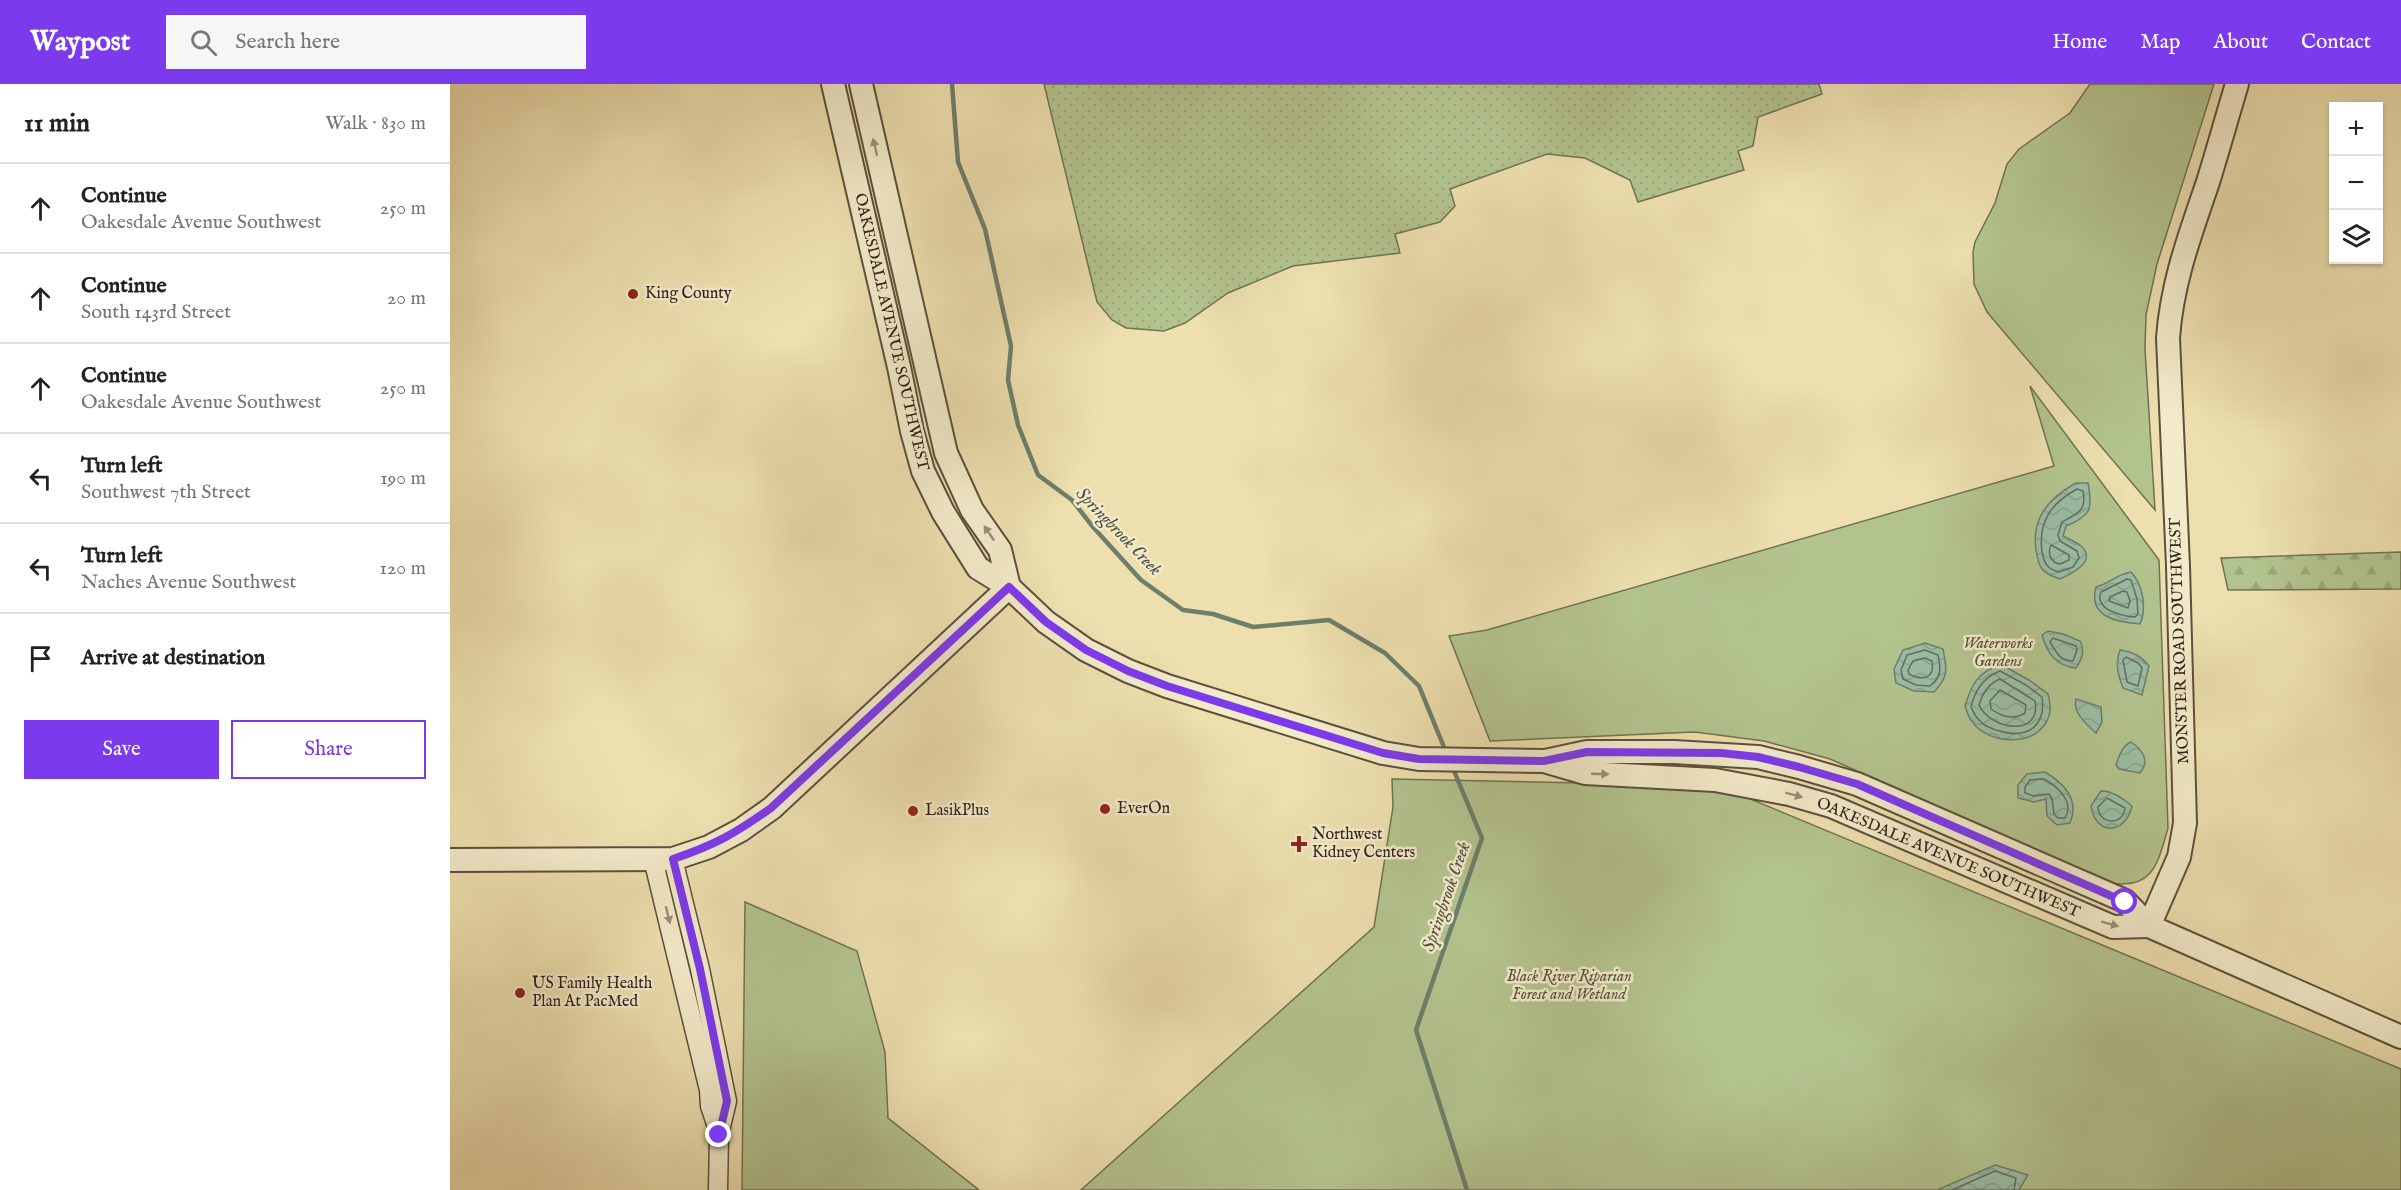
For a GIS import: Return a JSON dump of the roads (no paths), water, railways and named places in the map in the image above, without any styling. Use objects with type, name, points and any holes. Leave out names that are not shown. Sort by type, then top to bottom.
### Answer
[{"type":"street","name":"OAKESDALE AVENUE SOUTHWEST","points":[[833,84],[923,471],[943,512],[978,568],[1009,587],[1046,622],[1086,650],[1128,671],[1167,686],[1383,753],[1419,759],[1544,761],[1587,752],[1721,753],[1758,757],[1799,767],[1857,784],[2124,901],[2148,926]]},
{"type":"street","name":"OAKESDALE AVENUE SOUTHWEST","points":[[861,84],[946,453],[972,510],[1000,550],[1009,587]]},
{"type":"street","name":"MONSTER ROAD SOUTHWEST","points":[[2148,926],[2179,857],[2184,823],[2179,577],[2168,338],[2169,312],[2175,279],[2209,179],[2237,84]]},
{"type":"street","points":[[850,159],[873,188],[902,308],[917,331]]},
{"type":"street","points":[[450,860],[663,859],[709,847],[741,830],[771,808],[1009,587]]},
{"type":"street","name":"OAKESDALE AVENUE SOUTHWEST","points":[[1544,761],[1585,773],[1714,780],[1790,794],[1831,806],[2113,927],[2148,926]]},
{"type":"street","points":[[663,859],[684,982],[709,1090],[710,1106],[719,1135],[718,1190]]},
{"type":"street","points":[[2148,926],[2401,1037]]},
{"type":"water","points":[[2076,483],[2088,483],[2090,505],[2081,519],[2066,526],[2063,536],[2081,546],[2086,557],[2081,566],[2060,579],[2045,572],[2040,566],[2036,550],[2036,528],[2050,502]]},
{"type":"water","points":[[2131,572],[2143,597],[2140,624],[2122,622],[2106,616],[2096,605],[2096,587]]},
{"type":"water","points":[[2048,631],[2080,641],[2082,655],[2076,668],[2063,665],[2053,658],[2042,635]]},
{"type":"water","points":[[1925,643],[1943,649],[1946,672],[1934,692],[1914,691],[1896,683],[1894,669],[1903,650]]},
{"type":"water","points":[[2120,650],[2136,655],[2149,666],[2142,695],[2123,688],[2118,669]]},
{"type":"water","points":[[2000,664],[2029,680],[2048,694],[2050,710],[2045,724],[2038,732],[2028,737],[2016,740],[1992,736],[1981,731],[1970,720],[1967,713],[1965,706],[1976,680]]},
{"type":"water","points":[[2076,699],[2101,707],[2102,722],[2096,733],[2078,713]]},
{"type":"water","points":[[2131,742],[2144,756],[2143,769],[2140,773],[2119,769],[2116,765],[2123,749]]},
{"type":"water","points":[[2045,772],[2069,793],[2073,807],[2070,823],[2057,825],[2047,816],[2046,799],[2034,802],[2018,798],[2018,785],[2027,774]]},
{"type":"water","points":[[2101,791],[2114,794],[2132,806],[2123,823],[2117,827],[2104,827],[2094,816],[2091,806]]},
{"type":"water","points":[[1995,1165],[2028,1175],[2019,1190],[1937,1190]]},
{"type":"waterway","name":"Springbrook Creek","points":[[952,84],[958,162],[985,229],[1011,346],[1008,380],[1018,425],[1038,475],[1072,500],[1141,580],[1183,610],[1213,614],[1253,627],[1329,620],[1385,653],[1419,686],[1446,752]]},
{"type":"waterway","name":"Springbrook Creek","points":[[1452,766],[1482,838],[1416,1030],[1467,1190]]},
{"type":"place","name":"King County","points":[[633,294]]},
{"type":"place","name":"EverOn","points":[[1105,809]]},
{"type":"place","name":"LasikPlus","points":[[913,811]]},
{"type":"place","name":"Northwest Kidney Centers","points":[[1299,844]]},
{"type":"place","name":"US Family Health Plan At PacMed","points":[[520,993]]},
{"type":"park label","name":"Waterworks Gardens","points":[[1998,653]]},
{"type":"park label","name":"Black River Riparian Forest and Wetland","points":[[1569,986]]}]
